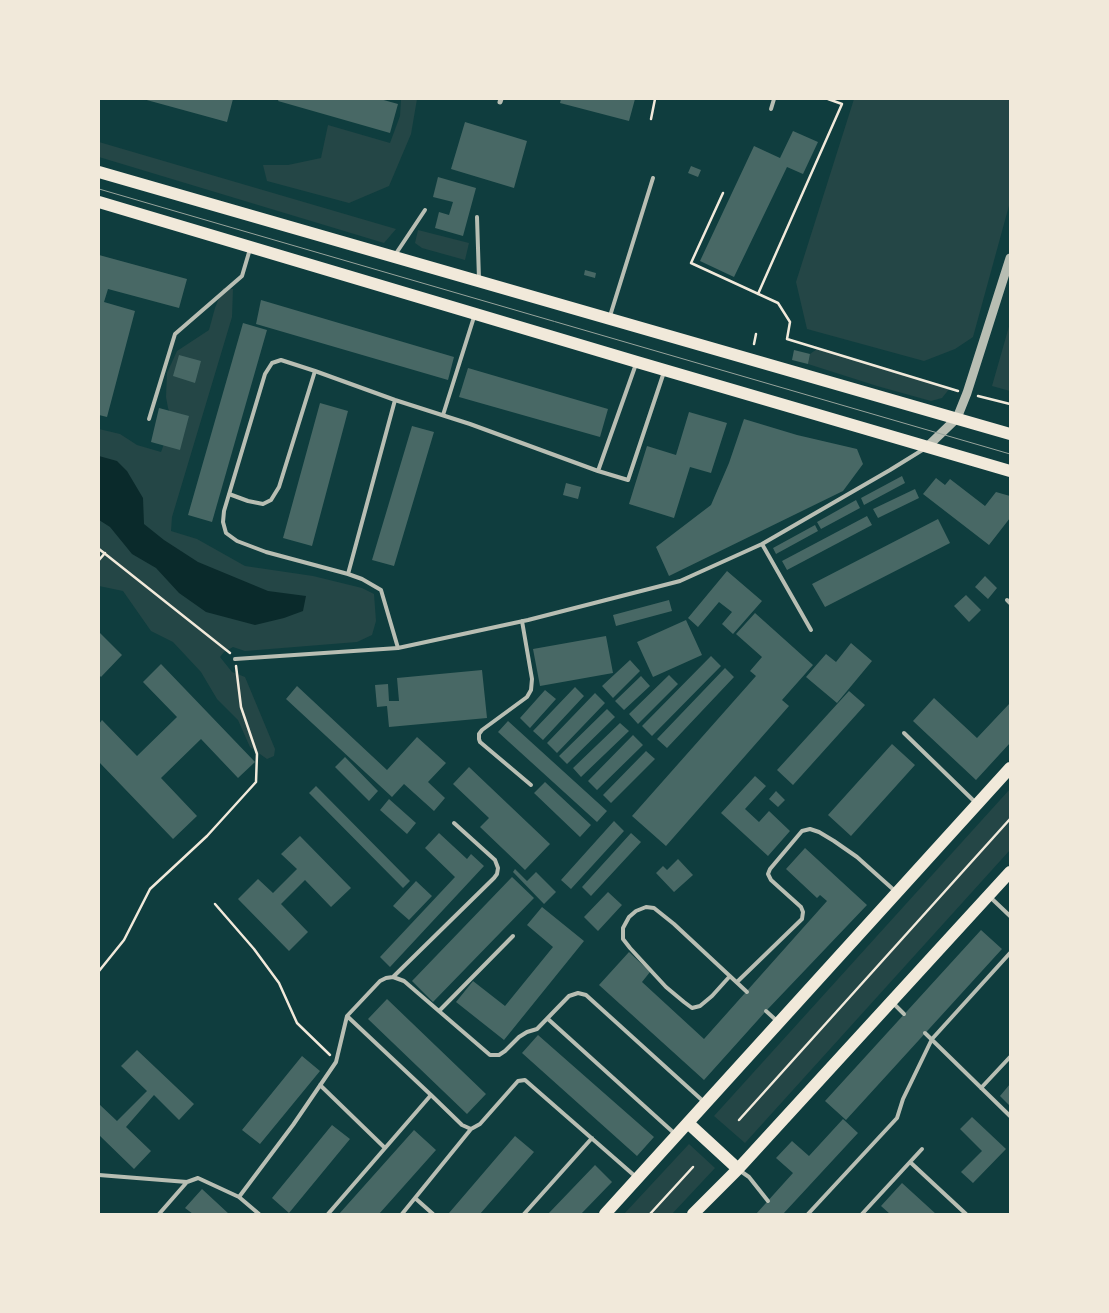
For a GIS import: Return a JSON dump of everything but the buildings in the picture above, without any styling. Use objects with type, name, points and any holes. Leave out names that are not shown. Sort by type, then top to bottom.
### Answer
[{"type":"main road","points":[[99,172],[1010,434]]},
{"type":"main road","points":[[99,202],[1010,471]]},
{"type":"main road","points":[[605,1214],[1010,768]]},
{"type":"main road","points":[[694,1214],[738,1169],[1010,872]]},
{"type":"main road","points":[[688,1123],[738,1169]]},
{"type":"street","points":[[928,446],[956,418],[967,393],[1010,258]]},
{"type":"lane","points":[[770,109],[774,99]]},
{"type":"lane","points":[[609,318],[653,178]]},
{"type":"lane","points":[[393,256],[425,210]]},
{"type":"lane","points":[[477,217],[479,281]]},
{"type":"lane","points":[[149,419],[175,334],[242,276],[251,247]]},
{"type":"lane","points":[[444,415],[475,314]]},
{"type":"lane","points":[[398,648],[381,590],[362,579],[348,574],[266,552],[237,542],[226,533],[223,522],[229,494],[265,374],[272,364],[281,360],[315,371],[628,480],[664,369]]},
{"type":"lane","points":[[598,471],[637,362]]},
{"type":"lane","points":[[229,494],[263,504],[271,500],[279,487],[315,371]]},
{"type":"lane","points":[[348,574],[395,400]]},
{"type":"lane","points":[[235,659],[398,648],[522,621],[680,581],[762,544],[928,446]]},
{"type":"lane","points":[[762,544],[811,630]]},
{"type":"lane","points":[[522,621],[532,679],[531,690],[527,697],[482,730],[478,739],[531,785]]},
{"type":"lane","points":[[904,733],[977,804]]},
{"type":"lane","points":[[393,977],[497,874],[498,868],[495,860],[454,823]]},
{"type":"lane","points":[[736,982],[802,919],[803,912],[801,907],[771,880],[768,874],[770,869],[802,831],[810,829],[834,841],[857,857],[897,893]]},
{"type":"lane","points":[[989,895],[1010,916]]},
{"type":"lane","points":[[730,976],[712,996],[700,1006],[692,1008],[666,987],[630,948],[623,939],[623,928],[629,917],[636,911],[646,907],[654,908],[674,924],[730,976],[736,982],[747,992]]},
{"type":"lane","points":[[439,1011],[513,936]]},
{"type":"lane","points":[[808,1214],[897,1118],[903,1100],[932,1039],[1010,954]]},
{"type":"lane","points":[[239,1196],[293,1125],[336,1062],[347,1016],[380,981],[386,978],[393,977],[404,981],[490,1055],[505,1051],[519,1037],[537,1029],[569,996],[578,993],[586,995],[705,1104]]},
{"type":"lane","points":[[891,1001],[904,1014]]},
{"type":"lane","points":[[766,1011],[779,1023]]},
{"type":"lane","points":[[347,1016],[462,1125],[471,1129]]},
{"type":"lane","points":[[548,1019],[676,1135]]},
{"type":"lane","points":[[925,1033],[1010,1116]]},
{"type":"lane","points":[[982,1088],[1010,1057]]},
{"type":"lane","points":[[402,1214],[471,1129],[480,1124],[518,1081],[525,1080],[637,1179]]},
{"type":"lane","points":[[320,1085],[385,1148]]},
{"type":"lane","points":[[328,1214],[431,1095]]},
{"type":"lane","points":[[524,1214],[592,1138]]},
{"type":"lane","points":[[862,1214],[922,1149]]},
{"type":"lane","points":[[910,1162],[966,1214]]},
{"type":"lane","points":[[738,1169],[749,1177],[768,1202]]},
{"type":"lane","points":[[99,1176],[188,1182],[198,1178],[239,1196],[259,1214]]},
{"type":"lane","points":[[159,1214],[188,1182]]},
{"type":"lane","points":[[416,1198],[433,1214]]},
{"type":"path","points":[[651,119],[656,99]]},
{"type":"path","points":[[758,294],[842,104],[828,99]]},
{"type":"path","points":[[723,193],[691,263],[778,303],[790,322],[788,339],[967,393],[1010,404]]},
{"type":"path","points":[[754,344],[756,334]]},
{"type":"path","points":[[99,549],[235,657],[242,707],[257,754],[256,782],[207,836],[150,889],[124,940],[99,971]]},
{"type":"path","points":[[99,560],[105,553]]},
{"type":"path","points":[[739,1120],[1010,819]]},
{"type":"path","points":[[214,904],[254,949],[279,982],[297,1023],[336,1062]]},
{"type":"path","points":[[650,1214],[693,1167]]},
{"type":"shaded area","points":[[401,99],[417,99],[411,134],[389,186],[349,203],[267,181],[263,165],[288,165],[321,158],[328,125],[390,143],[400,116]]},
{"type":"shaded area","points":[[854,99],[1010,99],[1010,202],[973,337],[955,349],[924,361],[807,329],[796,282]]},
{"type":"shaded area","points":[[99,142],[396,229],[384,243],[99,157]]},
{"type":"shaded area","points":[[418,230],[469,243],[465,260],[422,248],[415,243]]},
{"type":"shaded area","points":[[223,288],[233,289],[232,317],[172,517],[171,531],[197,539],[245,566],[313,576],[362,588],[374,594],[376,621],[372,635],[357,642],[245,651],[233,647],[224,652],[220,657],[232,672],[245,677],[275,749],[274,756],[267,759],[250,747],[238,720],[217,699],[201,672],[173,642],[151,631],[123,591],[99,586],[99,429],[120,434],[137,445],[161,452],[173,420],[166,397],[167,373],[177,351],[209,330]]},
{"type":"shaded area","points":[[1010,323],[1010,391],[992,386]]},
{"type":"shaded area","points":[[817,349],[950,388],[942,398],[931,401],[877,386],[808,364],[810,354]]},
{"type":"shaded area","points":[[99,456],[117,461],[127,471],[143,498],[144,524],[164,540],[198,562],[268,591],[306,596],[303,611],[255,625],[206,612],[179,593],[156,568],[132,554],[110,527],[99,520]]},
{"type":"shaded area","points":[[1010,789],[1010,850],[745,1143],[714,1116]]},
{"type":"shaded area","points":[[689,1144],[715,1168],[672,1214],[624,1214]]},
{"type":"tram line","points":[[99,189],[1010,454]]}]
